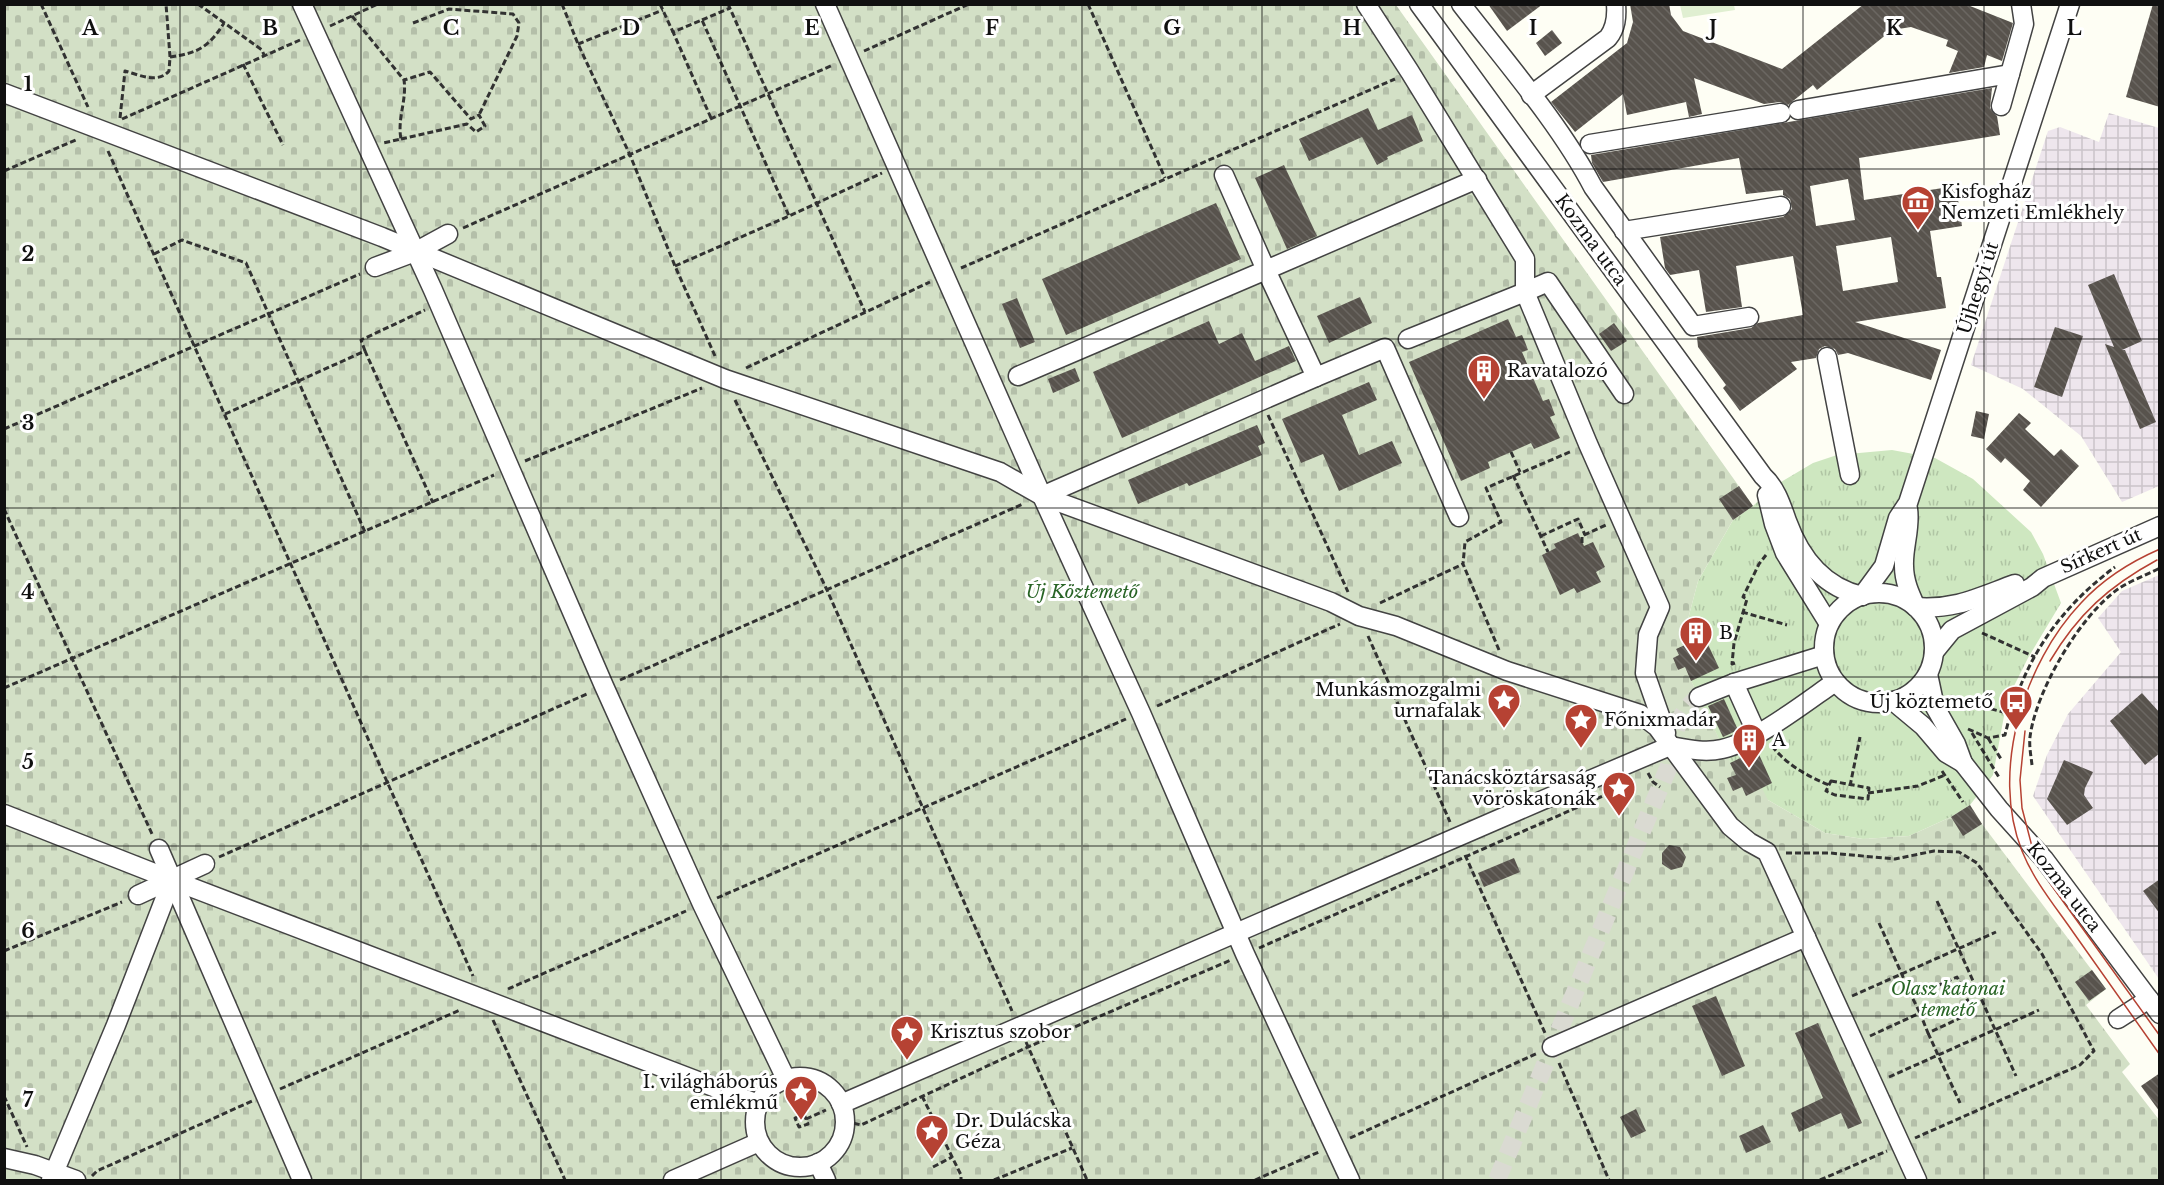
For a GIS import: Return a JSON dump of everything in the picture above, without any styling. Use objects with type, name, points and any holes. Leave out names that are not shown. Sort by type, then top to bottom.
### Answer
[{"type":"street","points":[[302,4],[439,304],[604,686],[702,904],[786,1079]]},
{"type":"street","points":[[825,4],[1041,496],[1141,713],[1236,934],[1350,1180]]},
{"type":"street","points":[[1366,4],[1525,259],[1525,292],[1588,444],[1660,607],[1648,635],[1645,673],[1671,746]]},
{"type":"street","name":"Kozma utca","points":[[1419,4],[1763,476],[1772,484],[1793,538],[1812,567],[1831,584],[1862,596]]},
{"type":"street","points":[[1461,4],[1582,166],[1593,188],[1692,326],[1749,317]]},
{"type":"street","points":[[1531,95],[1608,38],[1612,33],[1616,18],[1616,4]]},
{"type":"street","points":[[2001,106],[2024,24],[2021,4]]},
{"type":"street","name":"Újhegyi út","points":[[1862,596],[1884,566],[1898,518],[1908,503],[2070,4]]},
{"type":"street","points":[[1590,144],[2010,74]]},
{"type":"street","points":[[4,93],[382,237],[725,379],[1000,472],[1041,496],[1331,602],[1359,616],[1396,626],[1507,671],[1640,714],[1657,727],[1730,826],[1749,842],[1767,852],[1917,1180]]},
{"type":"street","points":[[1224,174],[1316,377]]},
{"type":"street","points":[[1018,376],[1477,179]]},
{"type":"street","points":[[1624,231],[1780,206]]},
{"type":"street","points":[[375,267],[415,252],[448,234]]},
{"type":"street","points":[[1408,339],[1548,282],[1624,394]]},
{"type":"street","points":[[1041,496],[1385,348],[1459,517]]},
{"type":"street","points":[[1827,357],[1850,475]]},
{"type":"street","name":"Kozma utca","points":[[1763,476],[1779,540],[1829,624],[1838,611],[1849,602],[1874,592],[1886,592],[1906,600],[1925,617],[1931,630],[1934,652],[1928,674],[1909,696],[1893,701]]},
{"type":"street","name":"Újhegyi út","points":[[1908,503],[1909,518],[1904,565],[1908,589],[1916,607]]},
{"type":"street","name":"Sírkert út","points":[[1934,652],[1952,630],[2032,587],[2043,578],[2160,526]]},
{"type":"street","name":"Sírkert út","points":[[1916,607],[1956,606],[2030,579],[2043,578]]},
{"type":"street","points":[[1829,624],[1824,643],[1824,655],[1827,669],[1835,682],[1856,698],[1880,703],[1893,701]]},
{"type":"street","points":[[1699,697],[1734,682],[1824,655]]},
{"type":"street","name":"Kozma utca","points":[[1928,674],[1935,707],[1956,744],[1963,763],[1999,809],[2044,859],[2160,1014]]},
{"type":"street","points":[[1734,682],[1757,734]]},
{"type":"street","points":[[841,1104],[1236,934],[1456,836],[1671,746],[1695,751],[1724,749],[1757,734],[1835,682]]},
{"type":"street","name":"Kozma utca","points":[[1893,701],[1935,737],[1946,753],[1963,763]]},
{"type":"street","points":[[4,814],[758,1104]]},
{"type":"street","points":[[159,849],[302,1180]]},
{"type":"street","points":[[138,896],[205,864]]},
{"type":"street","points":[[52,1176],[116,1026],[172,880]]},
{"type":"street","points":[[1552,1047],[1806,937]]},
{"type":"street","points":[[2118,1019],[2149,999]]},
{"type":"street","points":[[802,1077],[817,1080],[831,1089],[841,1104],[845,1121],[842,1139],[833,1152],[818,1163],[780,1172],[759,1142],[755,1123],[758,1104],[770,1088],[786,1079],[802,1077]]},
{"type":"street","points":[[674,1180],[759,1142]]},
{"type":"street","points":[[4,1158],[35,1165],[52,1176],[76,1180]]},
{"type":"street","points":[[818,1163],[826,1180]]},
{"type":"path","points":[[41,4],[195,345],[387,784],[565,1180]]},
{"type":"path","points":[[120,120],[125,70],[159,78],[170,71],[166,4]]},
{"type":"path","points":[[198,4],[262,50],[264,55]]},
{"type":"path","points":[[4,171],[378,4]]},
{"type":"path","points":[[562,4],[578,44],[630,155],[675,266],[725,379],[827,590],[1087,1180]]},
{"type":"path","points":[[660,4],[711,118]]},
{"type":"path","points":[[448,234],[969,4]]},
{"type":"path","points":[[1088,4],[1165,178]]},
{"type":"path","points":[[673,32],[729,6],[865,312]]},
{"type":"path","points":[[368,149],[467,124],[471,118],[479,115],[517,36],[519,23],[513,14],[449,9],[412,23]]},
{"type":"path","points":[[578,44],[663,10]]},
{"type":"path","points":[[352,16],[404,80],[406,90],[399,129],[401,139]]},
{"type":"path","points":[[702,20],[789,216]]},
{"type":"path","points":[[170,57],[195,52],[207,45],[224,23]]},
{"type":"path","points":[[243,64],[283,146]]},
{"type":"path","points":[[404,80],[430,72],[471,118]]},
{"type":"path","points":[[467,124],[476,132],[485,126],[479,115]]},
{"type":"path","points":[[675,266],[897,166]]},
{"type":"path","points":[[154,254],[182,240],[246,263],[364,532]]},
{"type":"path","points":[[4,429],[375,267]]},
{"type":"path","points":[[434,503],[361,340],[439,304]]},
{"type":"path","points":[[225,414],[365,351]]},
{"type":"path","points":[[1262,402],[1552,1047],[1609,1180]]},
{"type":"path","points":[[1507,671],[1463,564],[1465,542],[1501,522],[1486,488],[1588,444]]},
{"type":"path","points":[[1511,452],[1520,472]]},
{"type":"path","points":[[1513,475],[1548,552]]},
{"type":"path","points":[[205,864],[604,686],[1041,496]]},
{"type":"path","points":[[4,509],[159,849]]},
{"type":"path","points":[[1582,543],[1582,536],[1621,518]]},
{"type":"path","points":[[1541,536],[1578,519],[1586,535]]},
{"type":"path","points":[[1971,732],[1988,738],[2006,735],[2019,690],[2035,657],[2058,619],[2072,603],[2130,555],[2125,541]]},
{"type":"path","points":[[1743,662],[1732,664],[1734,643],[1747,599],[1743,597],[1748,583],[1767,554]]},
{"type":"path","points":[[86,1180],[98,1171],[265,1095],[1359,616],[1374,606],[1463,564]]},
{"type":"path","points":[[2032,765],[2030,738],[2036,716],[2049,681],[2066,647],[2090,617],[2119,589],[2160,568]]},
{"type":"path","points":[[1742,612],[1787,625]]},
{"type":"path","points":[[1978,632],[2035,657]]},
{"type":"path","points":[[1956,700],[2011,714]]},
{"type":"path","points":[[1963,724],[1971,732],[2000,779]]},
{"type":"path","points":[[1850,786],[1860,737]]},
{"type":"path","points":[[1988,738],[2001,759]]},
{"type":"path","points":[[1772,745],[1787,763],[1829,785]]},
{"type":"path","points":[[1868,793],[1918,786],[1944,775]]},
{"type":"path","points":[[1831,781],[1869,788],[1868,799],[1835,795],[1826,791],[1829,785],[1831,781]]},
{"type":"path","points":[[1767,852],[1830,853],[1895,859],[1934,851],[1959,852],[1977,863],[2042,954],[2094,1051],[2080,1065],[1820,1180]]},
{"type":"path","points":[[4,951],[138,896]]},
{"type":"path","points":[[1937,900],[2016,1076]]},
{"type":"path","points":[[1879,923],[1960,1102]]},
{"type":"path","points":[[1837,1003],[1996,932]]},
{"type":"path","points":[[1912,997],[1957,977],[1973,1012],[1928,1033]]},
{"type":"path","points":[[1873,1084],[2039,1010]]},
{"type":"path","points":[[1854,1042],[1920,1013]]},
{"type":"path","points":[[1255,1180],[1552,1047]]},
{"type":"path","points":[[4,1096],[35,1165]]},
{"type":"path","points":[[922,1096],[961,1175],[961,1180]]},
{"type":"path","points":[[806,1119],[822,1112]]},
{"type":"path","points":[[804,1114],[806,1119],[808,1124],[799,1127],[795,1118],[804,1114]]},
{"type":"path","points":[[994,1180],[1072,1148]]},
{"type":"path","points":[[933,1167],[952,1157]]},
{"type":"shaded area","points":[[2109,113],[2159,128],[2159,486],[2122,502],[2081,436],[2023,389],[1971,365],[2048,131],[2060,127],[2099,142]]},
{"type":"shaded area","points":[[2159,575],[2159,979],[2033,796],[2047,755],[2068,714],[2121,652],[2098,618],[2122,591]]},
{"type":"green space","name":"Új Köztemető","points":[[5,4],[1396,5],[1753,506],[1733,520],[1698,581],[1687,623],[1694,640],[1676,649],[1746,795],[1762,788],[1768,800],[1825,833],[1863,839],[1909,836],[1951,817],[1970,805],[2106,989],[2086,1005],[2130,1064],[2122,1072],[2160,1121],[2159,1180],[5,1180]]},
{"type":"green space","points":[[1680,5],[1734,5],[1735,10],[1683,18]]},
{"type":"green space","points":[[1892,450],[1935,458],[1973,479],[2031,532],[2043,554],[2061,603],[2028,658],[2007,700],[1993,775],[1970,805],[1951,817],[1909,836],[1863,839],[1825,833],[1768,800],[1746,796],[1676,649],[1694,640],[1687,623],[1698,581],[1733,520],[1753,506],[1774,486],[1813,463],[1837,455]]},
{"type":"building","points":[[1488,4],[1543,4],[1507,31]]},
{"type":"building","points":[[1630,4],[1669,4],[1671,15],[1683,31],[1782,69],[1864,4],[1965,4],[2013,23],[2002,61],[1987,55],[1984,67],[1949,73],[1958,51],[1946,46],[1948,40],[1911,27],[1892,30],[1817,90],[1813,85],[1788,105],[1780,102],[1764,104],[1694,78],[1702,114],[1689,117],[1686,102],[1627,115],[1623,94],[1575,132],[1551,102],[1627,43],[1633,22]]},
{"type":"building","points":[[2153,4],[2160,4],[2160,107],[2126,97]]},
{"type":"building","points":[[1552,30],[1562,43],[1545,56],[1536,43]]},
{"type":"building","points":[[1992,88],[1990,108],[1997,116],[2000,135],[1859,158],[1864,200],[1956,186],[1962,226],[1930,231],[1937,277],[1941,277],[1946,308],[1855,322],[1941,350],[1931,380],[1848,353],[1838,355],[1835,349],[1825,346],[1819,349],[1816,358],[1791,362],[1797,369],[1740,411],[1723,388],[1726,385],[1698,347],[1697,337],[1751,328],[1758,323],[1803,315],[1793,256],[1736,266],[1742,307],[1706,312],[1699,270],[1670,275],[1665,268],[1660,237],[1783,217],[1792,209],[1790,199],[1783,195],[1783,190],[1746,194],[1739,158],[1603,182],[1592,163],[1591,155]],"holes":[[[1848,179],[1855,220],[1816,226],[1810,186]],[[1891,237],[1898,282],[1843,291],[1836,246]]]},
{"type":"building","points":[[1368,108],[1378,130],[1412,115],[1423,141],[1387,157],[1388,159],[1377,165],[1362,137],[1309,161],[1299,139]]},
{"type":"building","points":[[1284,165],[1317,236],[1287,249],[1255,178]]},
{"type":"building","points":[[1216,203],[1241,259],[1066,335],[1042,279]]},
{"type":"building","points":[[2114,274],[2142,341],[2122,350],[2125,350],[2156,422],[2140,429],[2105,344],[2114,347],[2088,285]]},
{"type":"building","points":[[1360,297],[1372,323],[1329,343],[1317,316]]},
{"type":"building","points":[[1017,298],[1035,342],[1020,348],[1002,304]]},
{"type":"building","name":"Ravatalozó","points":[[1508,319],[1516,337],[1522,335],[1528,350],[1522,352],[1543,401],[1549,399],[1555,415],[1550,417],[1560,438],[1534,449],[1531,443],[1488,462],[1490,468],[1461,481],[1409,362]]},
{"type":"building","points":[[1209,321],[1219,344],[1242,333],[1255,361],[1289,346],[1296,361],[1122,438],[1093,372]]},
{"type":"building","points":[[1614,323],[1627,341],[1611,351],[1599,334]]},
{"type":"building","points":[[2055,327],[2083,336],[2062,397],[2034,387]]},
{"type":"building","points":[[1075,368],[1080,381],[1053,393],[1048,379]]},
{"type":"building","points":[[1369,382],[1377,400],[1342,415],[1359,455],[1392,441],[1402,463],[1339,491],[1323,454],[1301,463],[1282,419]]},
{"type":"building","points":[[1976,411],[1989,414],[1984,439],[1971,436]]},
{"type":"building","points":[[2019,413],[2031,423],[2025,429],[2054,456],[2061,449],[2079,466],[2041,507],[2023,490],[2030,481],[2005,458],[2001,463],[1986,449]]},
{"type":"building","points":[[1257,425],[1265,443],[1258,446],[1262,455],[1189,486],[1187,483],[1138,504],[1128,480]]},
{"type":"building","points":[[1739,486],[1753,506],[1733,520],[1719,499]]},
{"type":"building","points":[[1578,533],[1584,546],[1593,542],[1605,567],[1596,572],[1601,582],[1577,593],[1574,588],[1560,595],[1542,555],[1556,548],[1554,544]]},
{"type":"building","name":"B","points":[[1704,636],[1719,668],[1691,681],[1685,667],[1678,670],[1673,658],[1679,655],[1676,649]]},
{"type":"building","points":[[2142,693],[2160,713],[2160,753],[2145,765],[2110,721]]},
{"type":"building","points":[[1724,699],[1738,730],[1723,737],[1708,706]]},
{"type":"building","name":"A","points":[[1757,750],[1772,783],[1746,796],[1742,787],[1733,791],[1727,778],[1736,775],[1730,763]]},
{"type":"building","points":[[2064,760],[2093,772],[2084,795],[2093,808],[2067,825],[2047,799]]},
{"type":"building","points":[[1970,805],[1982,824],[1963,836],[1951,817]]},
{"type":"building","points":[[1669,845],[1680,847],[1686,857],[1682,867],[1671,870],[1662,864],[1662,853]]},
{"type":"building","points":[[1514,858],[1520,872],[1484,887],[1478,873]]},
{"type":"building","points":[[2160,879],[2160,914],[2143,891]]},
{"type":"building","points":[[2092,970],[2106,989],[2089,1001],[2075,982]]},
{"type":"building","points":[[1716,996],[1745,1066],[1722,1076],[1692,1006]]},
{"type":"building","points":[[1818,1023],[1862,1123],[1848,1129],[1841,1113],[1799,1132],[1791,1113],[1823,1098],[1795,1033]]},
{"type":"building","points":[[2160,1073],[2160,1112],[2141,1086]]},
{"type":"building","points":[[1636,1109],[1646,1131],[1631,1138],[1620,1117]]},
{"type":"building","points":[[1763,1125],[1771,1142],[1746,1153],[1739,1136]]},
{"type":"tunnel","points":[[1497,1180],[1669,766],[1676,728],[1685,711],[1699,697]]},
{"type":"tram line","points":[[2160,549],[2128,565],[2089,594],[2061,628],[2043,656],[2018,720],[2012,753],[2010,787],[2013,820],[2022,851],[2032,873],[2160,1055]]},
{"type":"tram line","points":[[2050,661],[2072,629],[2096,603],[2124,580],[2157,560]]},
{"type":"tram line","points":[[2025,731],[2020,780],[2022,808],[2035,858],[2052,886],[2160,1036]]},
{"type":"place","name":"Kisfogház Nemzeti Emlékhely","points":[[1918,231]]},
{"type":"place","name":"Ravatalozó","points":[[1484,400]]},
{"type":"place","name":"B","points":[[1696,662]]},
{"type":"place","name":"Munkásmozgalmi urnafalak","points":[[1504,729]]},
{"type":"place","name":"Új köztemető","points":[[2016,731]]},
{"type":"place","name":"Főnixmadár","points":[[1581,749]]},
{"type":"place","name":"A","points":[[1749,769]]},
{"type":"place","name":"Tanácsköztársaság vöröskatonák","points":[[1619,817]]},
{"type":"place","name":"Krisztus szobor","points":[[907,1061]]},
{"type":"place","name":"I. világháborús emlékmű","points":[[801,1121]]},
{"type":"place","name":"Dr. Dulácska Géza","points":[[932,1160]]},
{"type":"park label","name":"Olasz katonai temető","points":[[1948,999]]}]
